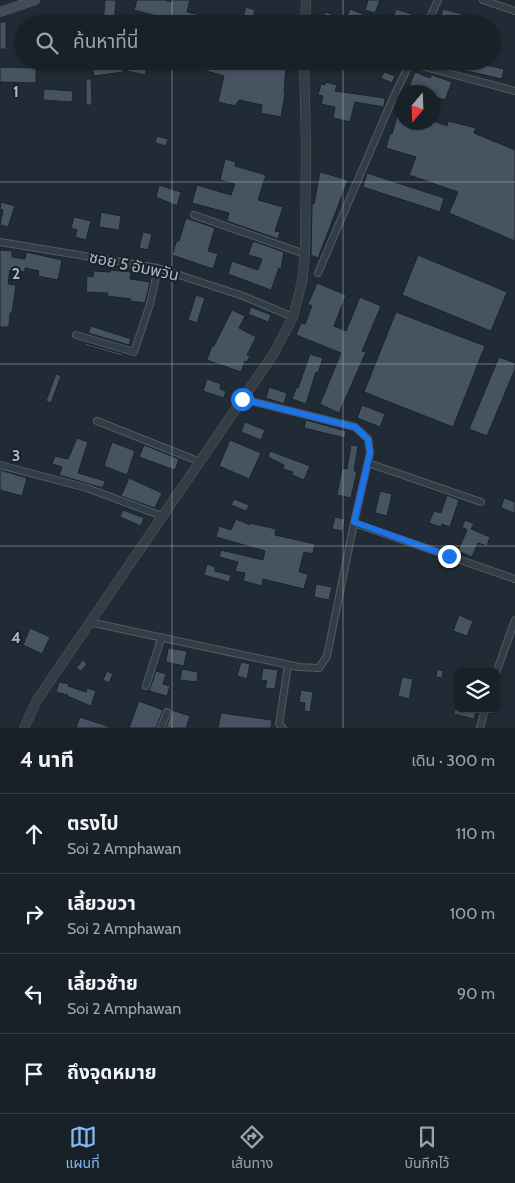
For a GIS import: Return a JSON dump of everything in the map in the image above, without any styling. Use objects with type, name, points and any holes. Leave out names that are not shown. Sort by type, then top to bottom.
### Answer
[{"type":"main road","points":[[0,12],[35,0]]},
{"type":"street","points":[[305,15],[306,0]]},
{"type":"street","points":[[431,15],[438,0]]},
{"type":"street","points":[[483,0],[515,11]]},
{"type":"street","points":[[24,728],[37,700],[89,622],[274,353],[292,317],[302,282],[305,254],[304,70]]},
{"type":"street","points":[[318,272],[406,70]]},
{"type":"street","points":[[438,70],[515,92]]},
{"type":"street","points":[[194,215],[305,254]]},
{"type":"street","name":"ซอย 5 อัมพวัน","points":[[0,242],[158,268],[243,296],[292,317]]},
{"type":"street","points":[[76,335],[134,352],[150,304],[158,268]]},
{"type":"street","points":[[89,622],[288,665],[319,668],[327,656],[370,453],[368,439],[355,427],[242,399]]},
{"type":"street","points":[[97,420],[198,461]]},
{"type":"street","points":[[368,463],[481,502]]},
{"type":"street","points":[[0,465],[87,488],[162,516]]},
{"type":"street","points":[[354,522],[515,579]]},
{"type":"street","points":[[498,668],[515,620]]},
{"type":"street","points":[[146,686],[161,638]]},
{"type":"street","points":[[283,728],[278,724],[288,665]]},
{"type":"street","points":[[161,728],[167,712]]},
{"type":"street","points":[[480,728],[484,713]]},
{"type":"building","points":[[105,0],[116,0],[115,15],[104,15]]},
{"type":"building","points":[[137,0],[165,0],[171,2],[172,0],[190,0],[187,12],[200,15],[153,15],[134,10]]},
{"type":"building","points":[[368,0],[380,0],[375,13],[365,10]]},
{"type":"building","points":[[246,7],[255,10],[254,15],[244,15]]},
{"type":"building","points":[[350,9],[363,14],[363,15],[348,15]]},
{"type":"building","points":[[396,9],[414,15],[394,15]]},
{"type":"building","points":[[443,9],[462,14],[462,15],[441,15]]},
{"type":"building","points":[[0,22],[6,22],[6,49],[0,49]]},
{"type":"building","points":[[0,67],[15,67],[15,70],[36,70],[36,83],[0,82]]},
{"type":"building","points":[[504,69],[502,79],[462,70]]},
{"type":"building","points":[[93,70],[123,70],[123,72],[94,76]]},
{"type":"building","points":[[123,70],[146,70],[145,75]]},
{"type":"building","points":[[203,70],[286,70],[285,94],[281,117],[261,113],[262,105],[239,100],[235,106],[218,102],[224,76]]},
{"type":"building","points":[[384,72],[395,76],[392,83],[381,78]]},
{"type":"building","points":[[415,72],[430,78],[432,75],[452,82],[445,100],[440,98],[440,85],[410,85]]},
{"type":"building","points":[[86,79],[91,79],[92,105],[86,105]]},
{"type":"building","points":[[326,82],[337,85],[335,91],[385,98],[384,107],[355,102],[350,122],[333,118],[335,107],[321,104],[323,96],[318,95],[321,84],[325,85]]},
{"type":"building","points":[[44,89],[73,91],[72,102],[43,100]]},
{"type":"building","points":[[448,121],[476,128],[474,133],[515,150],[515,241],[449,213],[458,192],[409,175],[416,157],[386,148],[390,133],[392,134],[395,124],[395,130],[440,130],[440,123],[447,126]]},
{"type":"building","points":[[157,136],[168,139],[166,146],[155,143]]},
{"type":"building","points":[[225,159],[236,162],[235,166],[266,175],[258,200],[283,207],[275,231],[280,232],[278,239],[227,221],[229,213],[192,203],[197,185],[231,195],[235,184],[220,180]]},
{"type":"building","points":[[320,172],[348,180],[318,258],[311,255],[312,204],[314,204]]},
{"type":"building","points":[[367,173],[444,198],[440,212],[363,187]]},
{"type":"building","points":[[159,185],[181,192],[177,206],[156,197]]},
{"type":"building","points":[[1,202],[15,206],[8,227],[0,225],[3,210],[0,209]]},
{"type":"building","points":[[101,212],[121,216],[119,230],[99,227]]},
{"type":"building","points":[[74,217],[91,221],[86,240],[75,237],[77,230],[71,228]]},
{"type":"building","points":[[186,218],[215,228],[208,251],[218,254],[213,269],[172,255],[177,240],[179,241]]},
{"type":"building","points":[[143,232],[152,234],[148,250],[139,248]]},
{"type":"building","points":[[253,241],[284,252],[281,269],[279,268],[271,290],[228,274],[232,261],[258,270],[262,259],[248,255]]},
{"type":"building","points":[[0,250],[12,251],[12,257],[25,259],[26,252],[62,260],[58,280],[38,276],[39,271],[25,268],[25,272],[10,270],[8,284],[16,285],[9,327],[0,327]]},
{"type":"building","points":[[418,255],[507,292],[491,331],[402,295]]},
{"type":"building","points":[[110,270],[131,272],[130,279],[150,282],[145,303],[107,296],[108,293],[86,292],[87,276],[93,277],[94,271],[110,272]]},
{"type":"building","points":[[317,283],[346,295],[334,326],[346,331],[360,297],[381,306],[362,351],[366,352],[339,413],[320,404],[341,353],[296,335],[301,323],[305,324],[312,306],[308,304]]},
{"type":"building","points":[[196,295],[205,298],[197,323],[188,320]]},
{"type":"building","points":[[251,307],[271,315],[268,322],[248,314]]},
{"type":"building","points":[[232,310],[245,316],[239,328],[256,337],[247,355],[250,356],[247,362],[245,361],[241,372],[207,360],[212,346],[214,346]]},
{"type":"building","points":[[396,312],[485,346],[453,427],[364,392]]},
{"type":"building","points":[[91,326],[131,339],[129,345],[88,333]]},
{"type":"building","points":[[85,343],[126,355],[118,355],[85,345]]},
{"type":"building","points":[[310,354],[323,358],[318,373],[316,372],[306,404],[292,399]]},
{"type":"building","points":[[499,357],[515,363],[515,369],[487,436],[469,429]]},
{"type":"building","points":[[56,374],[61,376],[51,403],[46,401]]},
{"type":"building","points":[[207,379],[221,384],[220,389],[226,391],[224,398],[203,391]]},
{"type":"building","points":[[269,387],[287,393],[284,404],[266,398]]},
{"type":"building","points":[[362,405],[385,414],[380,427],[357,418]]},
{"type":"building","points":[[306,420],[346,431],[345,438],[304,428]]},
{"type":"building","points":[[245,422],[265,430],[261,440],[241,432]]},
{"type":"building","points":[[77,438],[88,442],[78,473],[105,481],[103,488],[59,475],[62,467],[52,464],[55,456],[68,459]]},
{"type":"building","points":[[230,440],[261,453],[249,479],[219,466]]},
{"type":"building","points":[[112,442],[135,451],[127,475],[104,466]]},
{"type":"building","points":[[144,445],[179,459],[175,470],[139,457]]},
{"type":"building","points":[[351,445],[358,446],[354,471],[357,471],[351,498],[337,495],[342,468],[347,469]]},
{"type":"building","points":[[270,451],[310,466],[304,480],[292,475],[293,472],[283,469],[284,465],[268,457]]},
{"type":"building","points":[[0,470],[27,478],[22,496],[0,490]]},
{"type":"building","points":[[129,478],[162,493],[155,508],[121,496]]},
{"type":"building","points":[[380,491],[392,494],[387,516],[375,513]]},
{"type":"building","points":[[447,495],[459,500],[450,527],[442,524],[441,527],[429,523],[434,511],[441,513]]},
{"type":"building","points":[[504,498],[515,502],[515,513],[501,508]]},
{"type":"building","points":[[234,499],[249,505],[246,511],[231,505]]},
{"type":"building","points":[[123,510],[144,518],[141,526],[120,517]]},
{"type":"building","points":[[335,517],[345,519],[343,531],[332,529]]},
{"type":"building","points":[[236,519],[250,525],[250,523],[276,529],[275,535],[315,544],[313,554],[304,552],[299,572],[308,574],[304,589],[263,579],[262,586],[243,581],[245,573],[235,571],[238,562],[219,557],[221,550],[263,560],[265,551],[216,537],[219,526],[231,530]]},
{"type":"building","points":[[465,520],[474,524],[471,529],[490,537],[487,546],[478,543],[472,557],[458,551],[467,530],[462,527]]},
{"type":"building","points":[[207,564],[215,567],[215,571],[231,575],[229,582],[204,575]]},
{"type":"building","points":[[316,584],[332,587],[329,600],[314,597]]},
{"type":"building","points":[[459,615],[473,621],[467,636],[453,631]]},
{"type":"building","points":[[30,628],[50,637],[42,654],[23,645]]},
{"type":"building","points":[[168,648],[187,651],[184,666],[166,662]]},
{"type":"building","points":[[83,660],[87,664],[81,671],[76,668]]},
{"type":"building","points":[[241,662],[250,664],[247,679],[237,676]]},
{"type":"building","points":[[263,668],[278,670],[275,689],[265,688],[267,681],[261,680]]},
{"type":"building","points":[[182,669],[198,672],[197,682],[180,680]]},
{"type":"building","points":[[437,669],[443,671],[442,678],[436,677]]},
{"type":"building","points":[[107,671],[113,674],[109,683],[103,680]]},
{"type":"building","points":[[156,671],[166,674],[163,684],[170,686],[167,696],[149,691]]},
{"type":"building","points":[[402,677],[413,679],[409,699],[398,696]]},
{"type":"building","points":[[59,682],[69,684],[68,686],[86,692],[87,688],[96,691],[91,706],[68,695],[56,692]]},
{"type":"building","points":[[301,690],[313,692],[310,712],[304,711],[305,703],[299,702]]},
{"type":"building","points":[[139,701],[163,710],[156,728],[129,728]]},
{"type":"building","points":[[455,709],[455,713],[476,713],[474,719],[454,714]]},
{"type":"building","points":[[172,710],[190,716],[186,728],[166,728]]},
{"type":"building","points":[[221,713],[272,720],[271,728],[218,728]]},
{"type":"building","points":[[80,717],[110,727],[110,728],[76,728]]},
{"type":"route","points":[[242,399],[355,427],[368,439],[370,453],[354,522],[449,556]]}]
